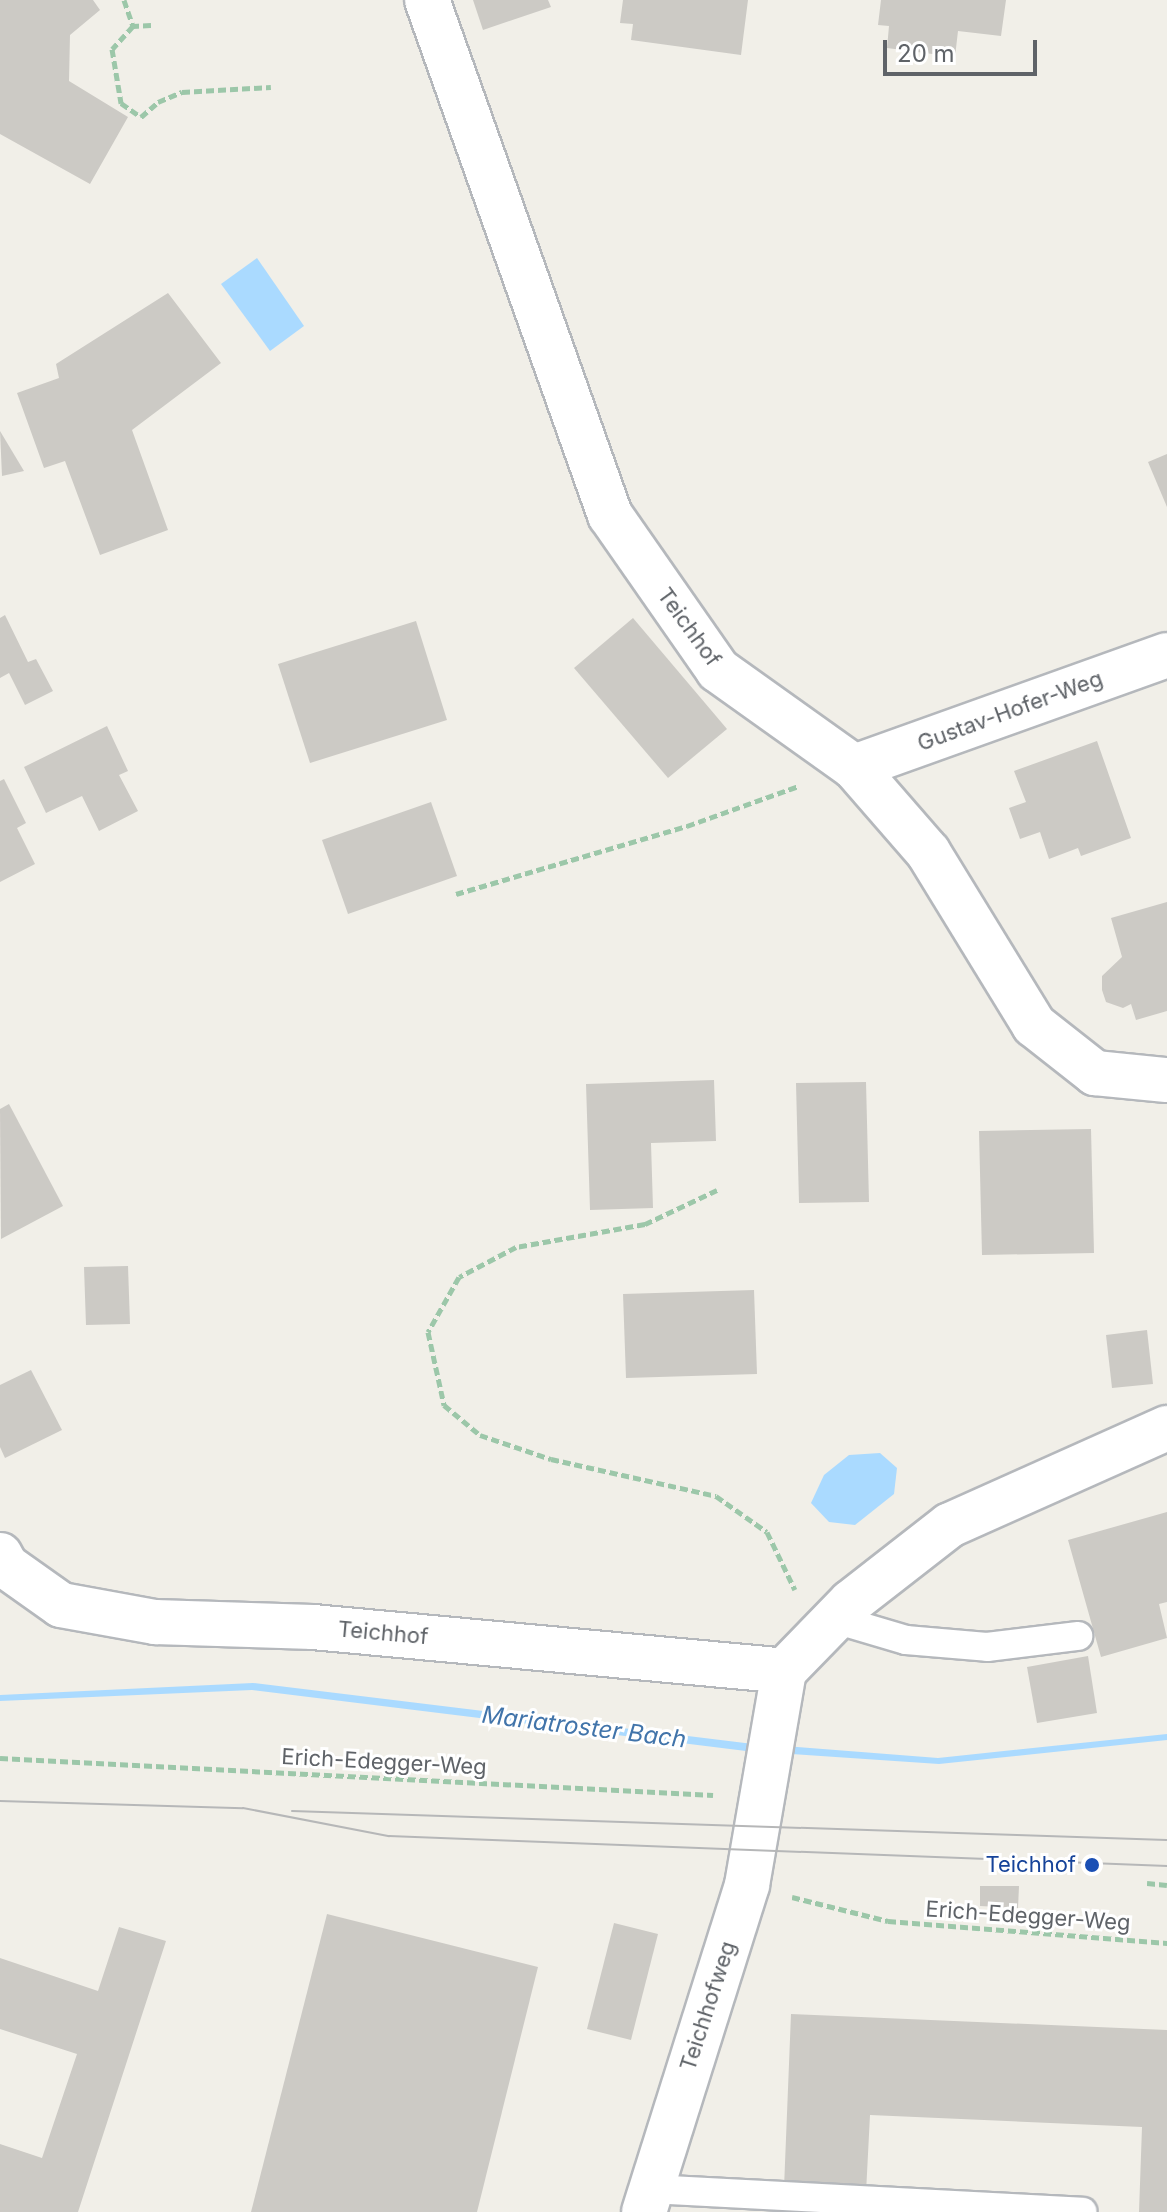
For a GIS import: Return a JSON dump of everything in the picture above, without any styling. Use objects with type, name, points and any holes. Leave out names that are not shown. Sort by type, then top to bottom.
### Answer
[{"type":"street","name":"Teichhof","points":[[427,0],[610,515],[718,670],[854,767],[928,852],[1034,1025],[1095,1073],[1167,1080]]},
{"type":"street","name":"Gustav-Hofer-Weg","points":[[854,767],[1167,655]]},
{"type":"street","points":[[766,1788],[802,1662],[950,1525],[1167,1428]]},
{"type":"street","name":"Teichhof","points":[[0,1555],[6,1566],[61,1605],[155,1622],[313,1627],[802,1662]]},
{"type":"street","name":"Teichhofweg","points":[[647,2201],[747,1885],[766,1788]]},
{"type":"lane","points":[[802,1662],[906,1640],[987,1647],[1078,1636]]},
{"type":"lane","points":[[647,2201],[1082,2212]]},
{"type":"path","points":[[124,0],[133,26]]},
{"type":"path","points":[[151,25],[133,26],[112,49],[121,103],[141,117],[158,102],[182,92],[271,87]]},
{"type":"path","points":[[456,894],[687,826],[854,767]]},
{"type":"path","points":[[717,1190],[645,1224],[516,1247],[459,1277],[428,1332],[444,1405],[480,1435],[551,1459],[716,1496],[767,1532],[798,1597],[802,1662]]},
{"type":"path","name":"Erich-Edegger-Weg","points":[[0,1758],[766,1788]]},
{"type":"path","points":[[1147,1883],[1167,1885]]},
{"type":"path","name":"Erich-Edegger-Weg","points":[[747,1885],[888,1921],[1167,1943]]},
{"type":"water","points":[[257,258],[304,326],[270,351],[221,284]]},
{"type":"water","points":[[880,1453],[897,1468],[894,1494],[855,1525],[829,1522],[811,1503],[824,1475],[849,1455]]},
{"type":"water","name":"Mariatroster Bach","points":[[253,1683],[745,1743],[938,1758],[1167,1734],[1167,1740],[939,1764],[746,1751],[252,1690],[0,1701],[0,1695]]},
{"type":"building","points":[[0,0],[93,0],[100,10],[70,35],[69,81],[128,117],[90,184],[0,134]]},
{"type":"building","points":[[473,0],[548,0],[551,7],[483,30]]},
{"type":"building","points":[[623,0],[748,0],[741,55],[631,40],[633,24],[620,23]]},
{"type":"building","points":[[881,0],[1006,0],[1001,36],[958,31],[955,57],[887,48],[889,26],[878,25]]},
{"type":"building","points":[[168,293],[221,363],[132,430],[168,530],[100,555],[65,461],[44,468],[17,393],[59,378],[56,364]]},
{"type":"building","points":[[0,431],[24,471],[2,476]]},
{"type":"building","points":[[1167,454],[1167,507],[1148,462]]},
{"type":"building","points":[[5,615],[28,662],[36,659],[53,691],[25,705],[9,673],[0,678],[0,618]]},
{"type":"building","points":[[633,618],[727,729],[668,778],[574,668]]},
{"type":"building","points":[[416,621],[447,720],[310,763],[278,664]]},
{"type":"building","points":[[107,726],[128,771],[119,775],[138,811],[99,831],[82,796],[46,813],[24,767]]},
{"type":"building","points":[[1097,741],[1131,838],[1081,856],[1078,848],[1049,859],[1040,832],[1020,839],[1009,808],[1026,802],[1014,771]]},
{"type":"building","points":[[4,779],[26,823],[17,828],[35,864],[0,882],[0,781]]},
{"type":"building","points":[[431,802],[457,876],[348,914],[322,840]]},
{"type":"building","points":[[1167,902],[1167,1011],[1136,1020],[1131,1004],[1123,1008],[1106,1002],[1102,990],[1102,976],[1122,957],[1111,918]]},
{"type":"building","points":[[714,1080],[716,1141],[651,1143],[653,1208],[590,1210],[586,1084]]},
{"type":"building","points":[[866,1082],[869,1202],[799,1203],[796,1083]]},
{"type":"building","points":[[9,1104],[63,1206],[1,1239],[0,1109]]},
{"type":"building","points":[[1091,1129],[1094,1253],[982,1255],[979,1131]]},
{"type":"building","points":[[128,1266],[130,1324],[86,1325],[84,1267]]},
{"type":"building","points":[[754,1290],[757,1374],[626,1378],[623,1294]]},
{"type":"building","points":[[1147,1330],[1153,1384],[1112,1388],[1106,1335]]},
{"type":"building","points":[[31,1370],[62,1430],[5,1458],[0,1447],[0,1385]]},
{"type":"building","points":[[1167,1512],[1167,1602],[1159,1604],[1167,1638],[1101,1657],[1068,1540]]},
{"type":"building","points":[[1088,1656],[1097,1713],[1037,1723],[1027,1667]]},
{"type":"building","points":[[980,1886],[1019,1886],[1018,1908],[980,1906]]},
{"type":"building","points":[[327,1914],[538,1967],[477,2212],[251,2212]]},
{"type":"building","points":[[614,1923],[658,1934],[631,2040],[587,2029]]},
{"type":"building","points":[[119,1927],[166,1941],[78,2212],[0,2212],[0,2144],[42,2158],[77,2054],[0,2029],[0,1958],[98,1991]]},
{"type":"building","points":[[791,2014],[1167,2030],[1167,2212],[1139,2212],[1142,2127],[870,2115],[866,2193],[784,2188]]},
{"type":"tram line","points":[[0,1801],[243,1808],[389,1836],[1167,1866]]},
{"type":"tram line","points":[[292,1811],[1167,1840]]},
{"type":"place","name":"Teichhof","points":[[1092,1865]]}]
